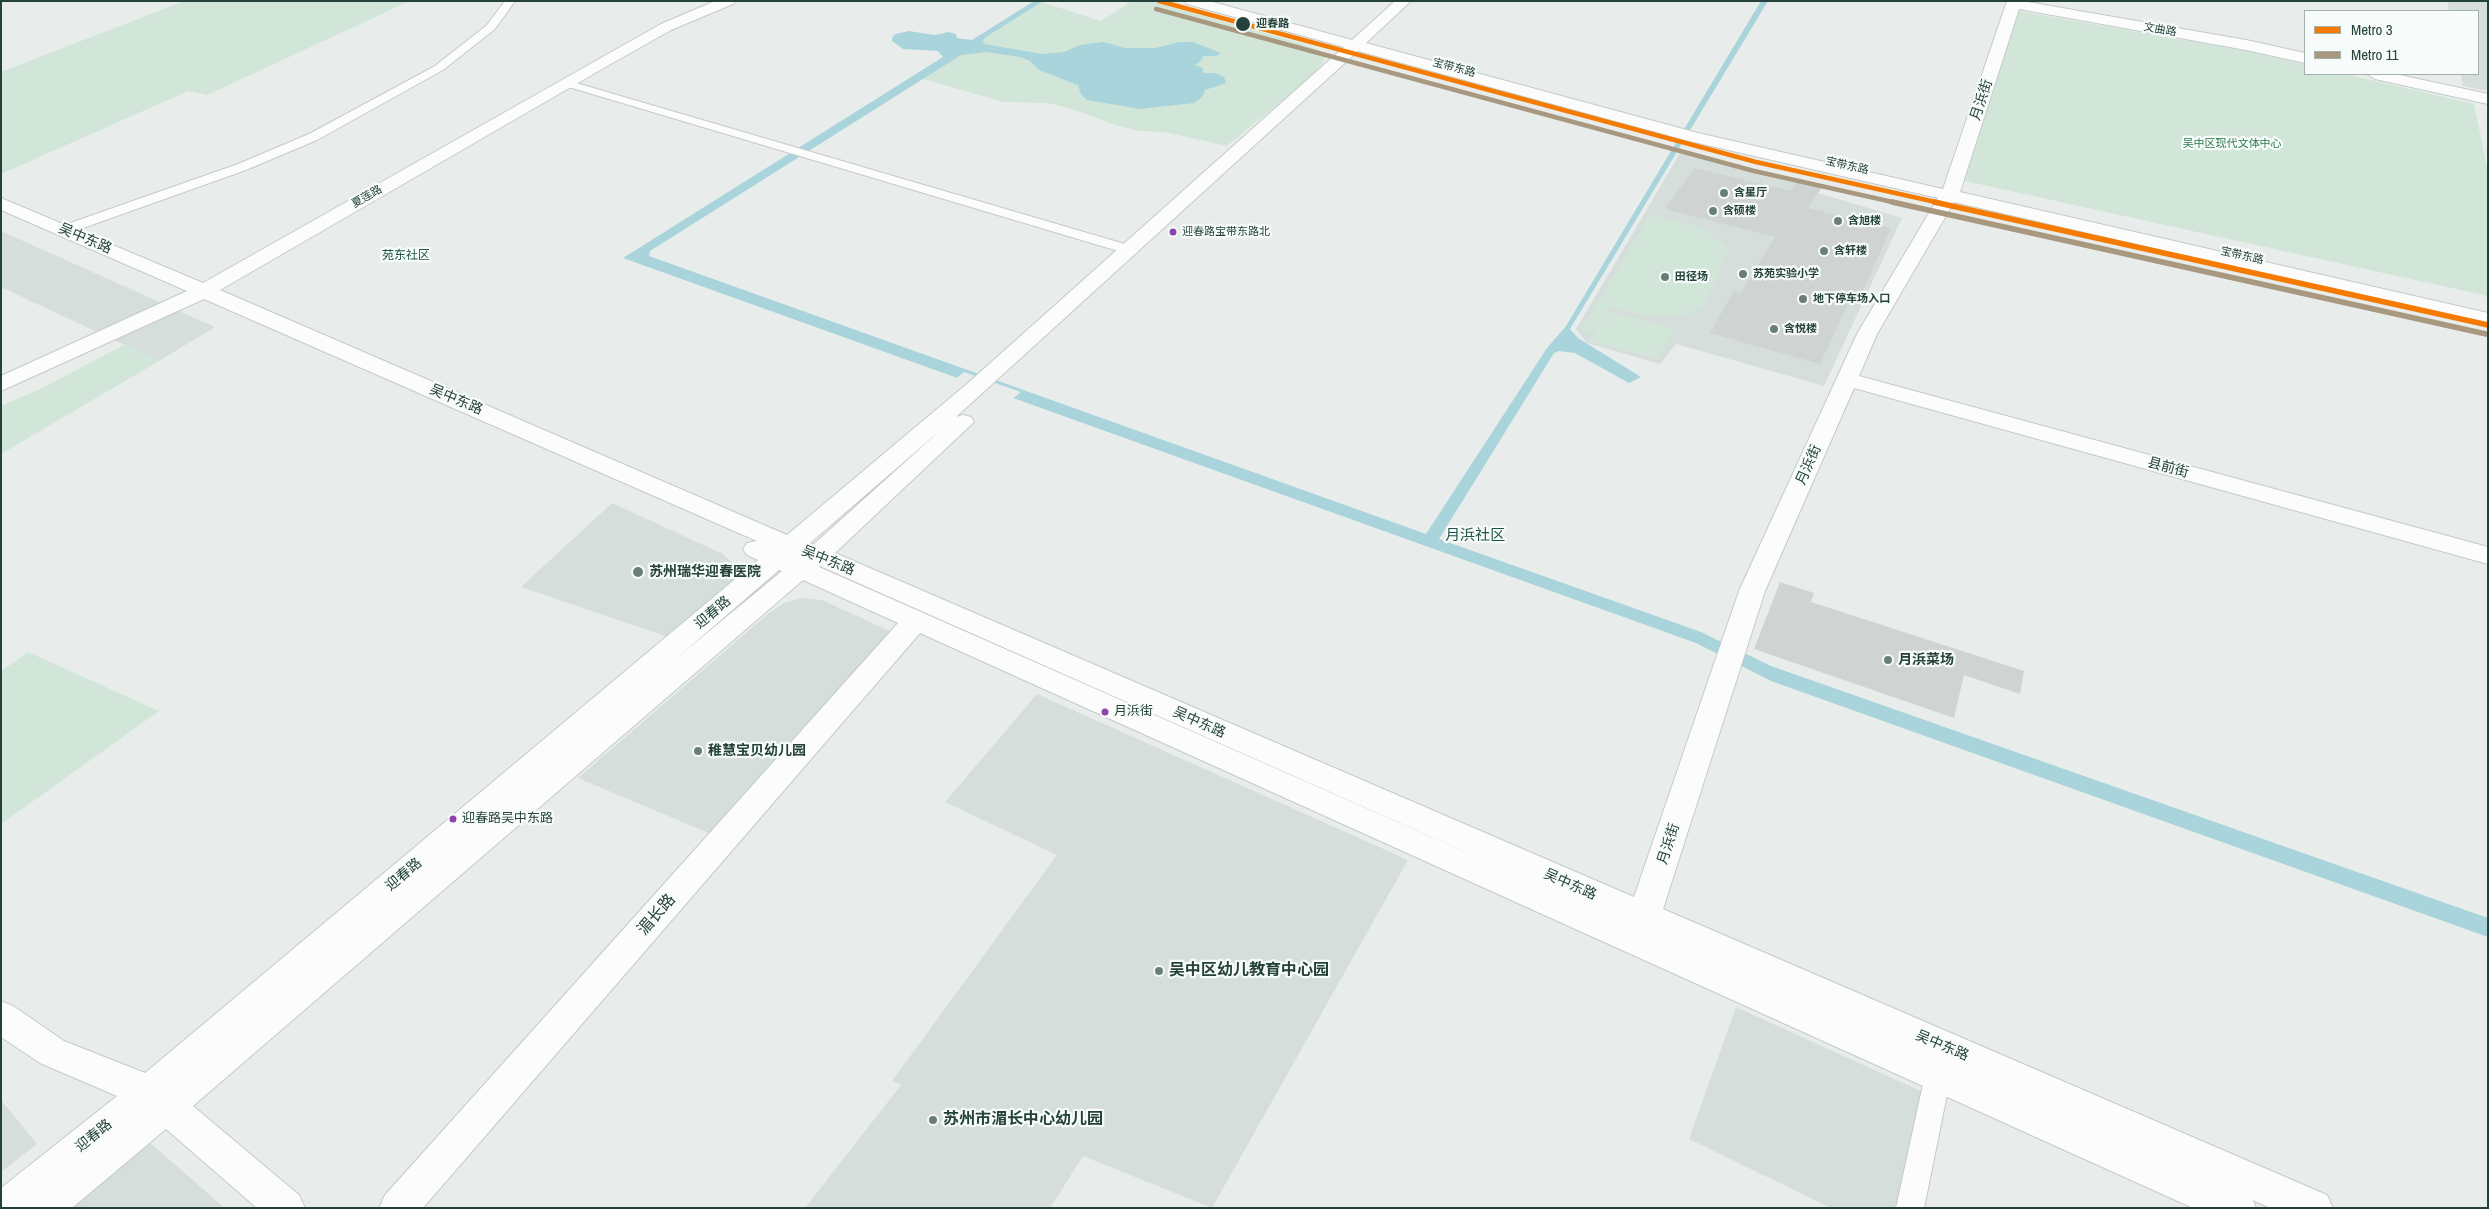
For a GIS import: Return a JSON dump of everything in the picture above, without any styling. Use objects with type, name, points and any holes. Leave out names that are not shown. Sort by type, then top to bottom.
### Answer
[{"type":"main road","name":"夏莲路","points":[[1,384],[197,294],[653,34],[728,1]]},
{"type":"main road","name":"宝带东路","points":[[1192,1],[1370,45]]},
{"type":"main road","name":"宝带东路","points":[[1211,1],[1688,132],[2488,319]]},
{"type":"main road","name":"迎春路","points":[[42,1208],[157,1099],[796,557],[989,387],[1213,197],[1370,45],[1404,1]]},
{"type":"main road","name":"文曲路","points":[[2014,3],[2246,45],[2304,58]]},
{"type":"main road","name":"月浜街","points":[[1640,930],[1752,591],[1867,334],[1950,193],[2014,3]]},
{"type":"main road","name":"迎春路","points":[[989,387],[1130,250],[1370,45]]},
{"type":"main road","points":[[2380,75],[2488,99]]},
{"type":"main road","name":"宝带东路","points":[[1950,193],[2488,312]]},
{"type":"main road","name":"吴中东路","points":[[1,203],[64,230],[197,294],[1640,930],[1938,1075],[2237,1208]]},
{"type":"main road","name":"吴中东路","points":[[1,216],[197,294]]},
{"type":"main road","name":"县前街","points":[[1848,379],[2488,556]]},
{"type":"main road","name":"吴中东路","points":[[796,557],[915,622],[1640,930],[2314,1208]]},
{"type":"main road","name":"湄长路","points":[[398,1208],[915,622]]},
{"type":"main road","points":[[1,1017],[52,1052],[157,1099],[286,1208]]},
{"type":"main road","name":"迎春路","points":[[6,1208],[157,1099]]},
{"type":"street","points":[[64,230],[207,180],[314,137],[439,68],[491,27],[510,1]]},
{"type":"street","points":[[566,83],[1130,250]]},
{"type":"street","points":[[1910,1208],[1938,1075]]},
{"type":"shaded area","points":[[2447,1],[2488,1],[2488,91],[2463,86],[2461,75],[2479,75],[2479,10],[2449,10]]},
{"type":"shaded area","name":"苏苑实验小学","points":[[1682,150],[1822,187],[1818,193],[1902,218],[1824,386],[1676,344],[1660,364],[1587,343],[1576,329]]},
{"type":"shaded area","points":[[1,231],[215,327],[159,361],[1,287]]},
{"type":"shaded area","name":"苏州瑞华迎春医院","points":[[612,503],[723,554],[739,569],[736,581],[671,638],[521,587]]},
{"type":"shaded area","points":[[802,598],[822,600],[894,633],[711,834],[578,778],[769,613],[784,603]]},
{"type":"shaded area","name":"吴中区幼儿教育中心园","points":[[1037,694],[1408,860],[1212,1208],[1083,1156],[1050,1208],[805,1208],[901,1085],[892,1081],[1057,855],[945,802]]},
{"type":"shaded area","points":[[1736,1007],[1923,1092],[1900,1208],[1831,1208],[1689,1139]]},
{"type":"shaded area","points":[[1,1100],[37,1144],[1,1172]]},
{"type":"shaded area","points":[[150,1143],[225,1208],[72,1208]]},
{"type":"green space","points":[[184,1],[410,1],[207,95],[188,91],[1,174],[1,72]]},
{"type":"green space","points":[[1132,1],[1150,1],[1300,43],[1319,50],[1326,57],[1317,72],[1227,146],[1164,132],[1139,131],[1048,103],[1003,102],[920,78],[1041,2],[1101,21]]},
{"type":"green space","name":"吴中区现代文体中心","points":[[2018,11],[2257,53],[2304,65],[2304,75],[2349,75],[2474,104],[2488,172],[2488,296],[1965,181],[1962,177]]},
{"type":"green space","name":"田径场","points":[[1650,215],[1698,227],[1726,245],[1728,251],[1705,304],[1696,311],[1682,316],[1665,317],[1647,316],[1608,306],[1591,333],[1582,330]]},
{"type":"green space","points":[[1607,311],[1675,329],[1658,359],[1589,341]]},
{"type":"green space","points":[[124,345],[159,361],[1,454],[1,406],[42,388]]},
{"type":"green space","points":[[28,652],[159,711],[1,824],[1,671]]},
{"type":"water","points":[[1034,1],[1043,1],[986,37],[983,40],[984,44],[1042,54],[1064,52],[1080,45],[1103,42],[1125,48],[1156,48],[1179,42],[1193,42],[1221,53],[1216,56],[1203,56],[1202,60],[1195,65],[1203,68],[1203,73],[1215,73],[1224,77],[1226,83],[1205,90],[1202,97],[1194,103],[1140,109],[1087,100],[1081,94],[1078,85],[1039,70],[1030,61],[1020,57],[986,52],[961,55],[650,251],[649,256],[1426,534],[1547,348],[1566,326],[1761,1],[1768,1],[1570,329],[1578,338],[1641,377],[1629,383],[1575,353],[1559,351],[1554,353],[1439,539],[1701,632],[1771,666],[2488,918],[2488,937],[1771,681],[1696,643],[623,258],[943,57],[938,51],[903,49],[892,41],[895,34],[909,31],[934,35],[949,32],[956,34],[957,38],[972,40]]},
{"type":"pier","points":[[964,372],[1021,392],[1011,400],[954,380]]},
{"type":"building","points":[[1694,168],[1791,191],[1798,180],[1822,187],[1808,208],[1891,228],[1856,306],[1848,304],[1820,364],[1710,333],[1734,291],[1741,293],[1775,237],[1665,209]]},
{"type":"building","name":"月浜菜场","points":[[1780,582],[1814,593],[1811,602],[2024,671],[2020,694],[1964,675],[1954,718],[1754,649]]},
{"type":"metro line","name":"3","points":[[1159,1],[1756,162],[2488,325]]},
{"type":"metro line","name":"11","points":[[1156,9],[1754,171],[2486,334]]},
{"type":"place","name":"迎春路","points":[[1243,24]]},
{"type":"place","name":"含星厅","points":[[1724,193]]},
{"type":"place","name":"含硕楼","points":[[1713,211]]},
{"type":"place","name":"含旭楼","points":[[1838,221]]},
{"type":"place","name":"迎春路宝带东路北","points":[[1173,232]]},
{"type":"place","name":"含轩楼","points":[[1824,251]]},
{"type":"place","name":"苏苑实验小学","points":[[1743,274]]},
{"type":"place","name":"田径场","points":[[1665,277]]},
{"type":"place","name":"地下停车场入口","points":[[1803,299]]},
{"type":"place","name":"含悦楼","points":[[1774,329]]},
{"type":"place","name":"苏州瑞华迎春医院","points":[[638,572]]},
{"type":"place","name":"月浜菜场","points":[[1888,660]]},
{"type":"place","name":"月浜街","points":[[1105,712]]},
{"type":"place","name":"稚慧宝贝幼儿园","points":[[698,751]]},
{"type":"place","name":"迎春路吴中东路","points":[[453,819]]},
{"type":"place","name":"吴中区幼儿教育中心园","points":[[1159,971]]},
{"type":"place","name":"苏州市湄长中心幼儿园","points":[[933,1120]]},
{"type":"district","name":"苑东社区","points":[[406,256]]},
{"type":"district","name":"月浜社区","points":[[1475,536]]}]
